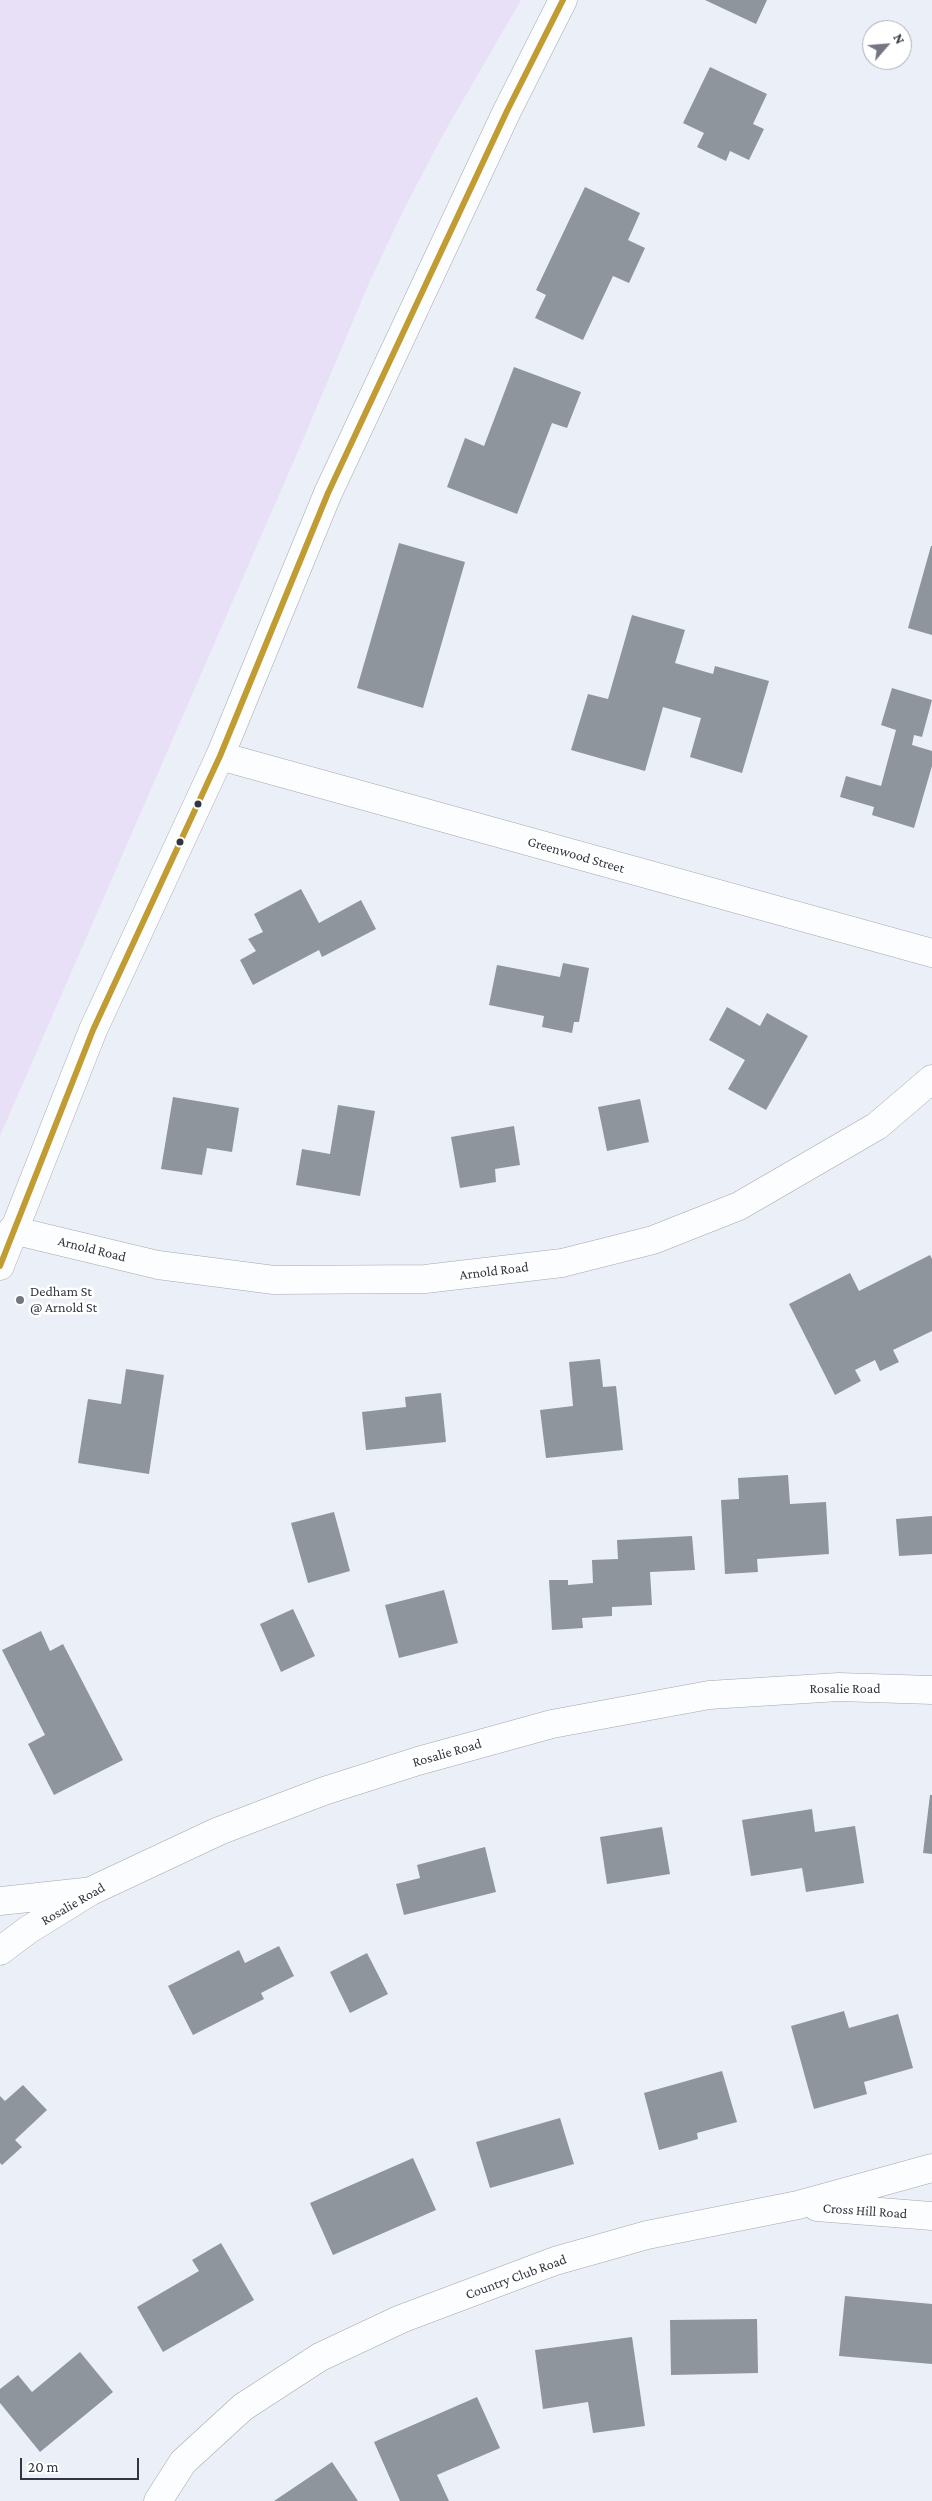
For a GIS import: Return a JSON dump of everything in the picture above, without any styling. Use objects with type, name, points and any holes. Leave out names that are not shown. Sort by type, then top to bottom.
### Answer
[{"type":"street","points":[[0,1266],[12,1230],[94,1030],[220,756],[328,493],[503,120],[563,0]]},
{"type":"street","name":"Greenwood Street","points":[[220,756],[932,953]]},
{"type":"street","name":"Arnold Road","points":[[12,1230],[158,1265],[274,1280],[425,1279],[562,1263],[652,1240],[740,1206],[877,1126],[932,1079]]},
{"type":"street","name":"Rosalie Road","points":[[0,1951],[28,1930],[91,1891],[219,1832],[324,1791],[418,1761],[552,1724],[709,1695],[840,1687],[932,1690]]},
{"type":"street","points":[[0,1901],[91,1891]]},
{"type":"street","name":"Country Club Road","points":[[158,2501],[183,2462],[243,2407],[320,2357],[401,2319],[554,2262],[647,2235],[798,2206],[932,2168]]},
{"type":"street","name":"Cross Hill Road","points":[[798,2206],[932,2216]]},
{"type":"shaded area","points":[[0,0],[521,0],[445,131],[405,207],[369,283],[302,442],[0,1136]]},
{"type":"building","points":[[705,0],[767,0],[756,24]]},
{"type":"building","points":[[710,67],[767,94],[753,124],[764,129],[749,160],[730,151],[726,161],[697,147],[704,133],[683,123]]},
{"type":"building","points":[[585,187],[640,213],[628,240],[645,248],[629,283],[613,276],[583,340],[535,318],[546,295],[536,290]]},
{"type":"building","points":[[514,367],[581,392],[567,428],[552,423],[517,514],[447,487],[465,438],[484,446]]},
{"type":"building","points":[[399,543],[465,562],[423,708],[357,688]]},
{"type":"building","points":[[932,546],[932,635],[908,628]]},
{"type":"building","points":[[632,615],[685,630],[675,663],[713,674],[715,666],[769,681],[742,773],[690,757],[701,718],[663,707],[645,771],[571,750],[588,694],[608,699]]},
{"type":"building","points":[[892,688],[932,700],[922,737],[914,735],[912,745],[932,751],[932,766],[914,828],[872,815],[874,807],[840,797],[846,776],[881,786],[896,730],[881,725]]},
{"type":"building","points":[[301,889],[319,923],[361,900],[376,929],[322,957],[319,950],[253,985],[240,960],[256,951],[248,939],[263,932],[254,914]]},
{"type":"building","points":[[563,963],[589,968],[579,1022],[574,1022],[572,1033],[542,1027],[544,1016],[489,1005],[497,965],[560,977]]},
{"type":"building","points":[[727,1007],[760,1026],[767,1013],[808,1036],[766,1110],[728,1089],[745,1060],[709,1040]]},
{"type":"building","points":[[173,1097],[239,1108],[232,1152],[207,1148],[202,1175],[161,1169]]},
{"type":"building","points":[[640,1099],[649,1142],[607,1151],[598,1107]]},
{"type":"building","points":[[338,1105],[375,1111],[360,1196],[296,1185],[302,1149],[330,1154]]},
{"type":"building","points":[[514,1126],[520,1165],[495,1169],[496,1182],[460,1188],[451,1137]]},
{"type":"building","points":[[930,1255],[932,1259],[932,1331],[893,1350],[899,1362],[880,1371],[875,1360],[855,1370],[861,1381],[835,1395],[789,1304],[850,1273],[859,1291]]},
{"type":"building","points":[[600,1359],[603,1387],[616,1386],[623,1450],[546,1458],[540,1410],[573,1406],[569,1362]]},
{"type":"building","points":[[126,1369],[164,1375],[149,1474],[78,1463],[88,1399],[121,1404]]},
{"type":"building","points":[[441,1393],[446,1442],[366,1450],[362,1412],[406,1407],[405,1397]]},
{"type":"building","points":[[788,1475],[790,1504],[826,1502],[829,1554],[757,1559],[758,1572],[725,1574],[721,1500],[739,1499],[738,1478]]},
{"type":"building","points":[[334,1512],[350,1571],[308,1583],[291,1523]]},
{"type":"building","points":[[932,1516],[932,1554],[899,1556],[896,1519]]},
{"type":"building","points":[[692,1536],[695,1570],[650,1572],[652,1605],[612,1607],[612,1616],[582,1618],[583,1628],[552,1630],[549,1580],[568,1580],[568,1585],[593,1583],[592,1560],[618,1559],[617,1540]]},
{"type":"building","points":[[444,1590],[458,1643],[399,1658],[385,1605]]},
{"type":"building","points":[[293,1609],[315,1656],[281,1672],[260,1624]]},
{"type":"building","points":[[41,1631],[50,1651],[63,1644],[123,1760],[54,1795],[28,1744],[45,1735],[2,1650]]},
{"type":"building","points":[[930,1795],[932,1795],[932,1854],[923,1853]]},
{"type":"building","points":[[812,1809],[815,1832],[855,1826],[864,1883],[806,1892],[802,1868],[751,1876],[742,1820]]},
{"type":"building","points":[[662,1827],[670,1874],[607,1884],[600,1837]]},
{"type":"building","points":[[485,1847],[496,1892],[404,1915],[396,1884],[420,1878],[417,1865]]},
{"type":"building","points":[[279,1946],[294,1976],[261,1993],[264,1999],[193,2035],[168,1986],[239,1950],[245,1963]]},
{"type":"building","points":[[367,1953],[388,1994],[350,2013],[330,1972]]},
{"type":"building","points":[[844,2011],[849,2028],[898,2014],[913,2068],[864,2082],[867,2094],[814,2109],[791,2026]]},
{"type":"building","points":[[722,2071],[737,2122],[697,2133],[698,2139],[659,2150],[644,2093]]},
{"type":"building","points":[[23,2085],[47,2110],[15,2140],[22,2147],[2,2165],[0,2163],[0,2096],[5,2101]]},
{"type":"building","points":[[560,2118],[574,2164],[490,2188],[476,2142]]},
{"type":"building","points":[[413,2158],[436,2210],[333,2255],[310,2203]]},
{"type":"building","points":[[221,2243],[254,2300],[163,2352],[137,2307],[199,2271],[192,2260]]},
{"type":"building","points":[[845,2296],[932,2304],[932,2364],[839,2356]]},
{"type":"building","points":[[757,2319],[758,2373],[671,2375],[670,2320]]},
{"type":"building","points":[[632,2337],[645,2426],[593,2433],[588,2402],[543,2409],[535,2350]]},
{"type":"building","points":[[80,2352],[113,2392],[40,2452],[0,2403],[0,2389],[18,2375],[32,2392]]},
{"type":"building","points":[[477,2397],[500,2448],[437,2475],[449,2501],[400,2501],[374,2442]]},
{"type":"building","points":[[332,2462],[358,2501],[274,2501]]},
{"type":"transit line","points":[[0,1266],[93,1030],[220,756],[328,493],[507,111],[563,0]]},
{"type":"place","name":"Dedham St @ Arnold St","points":[[20,1300]]}]
